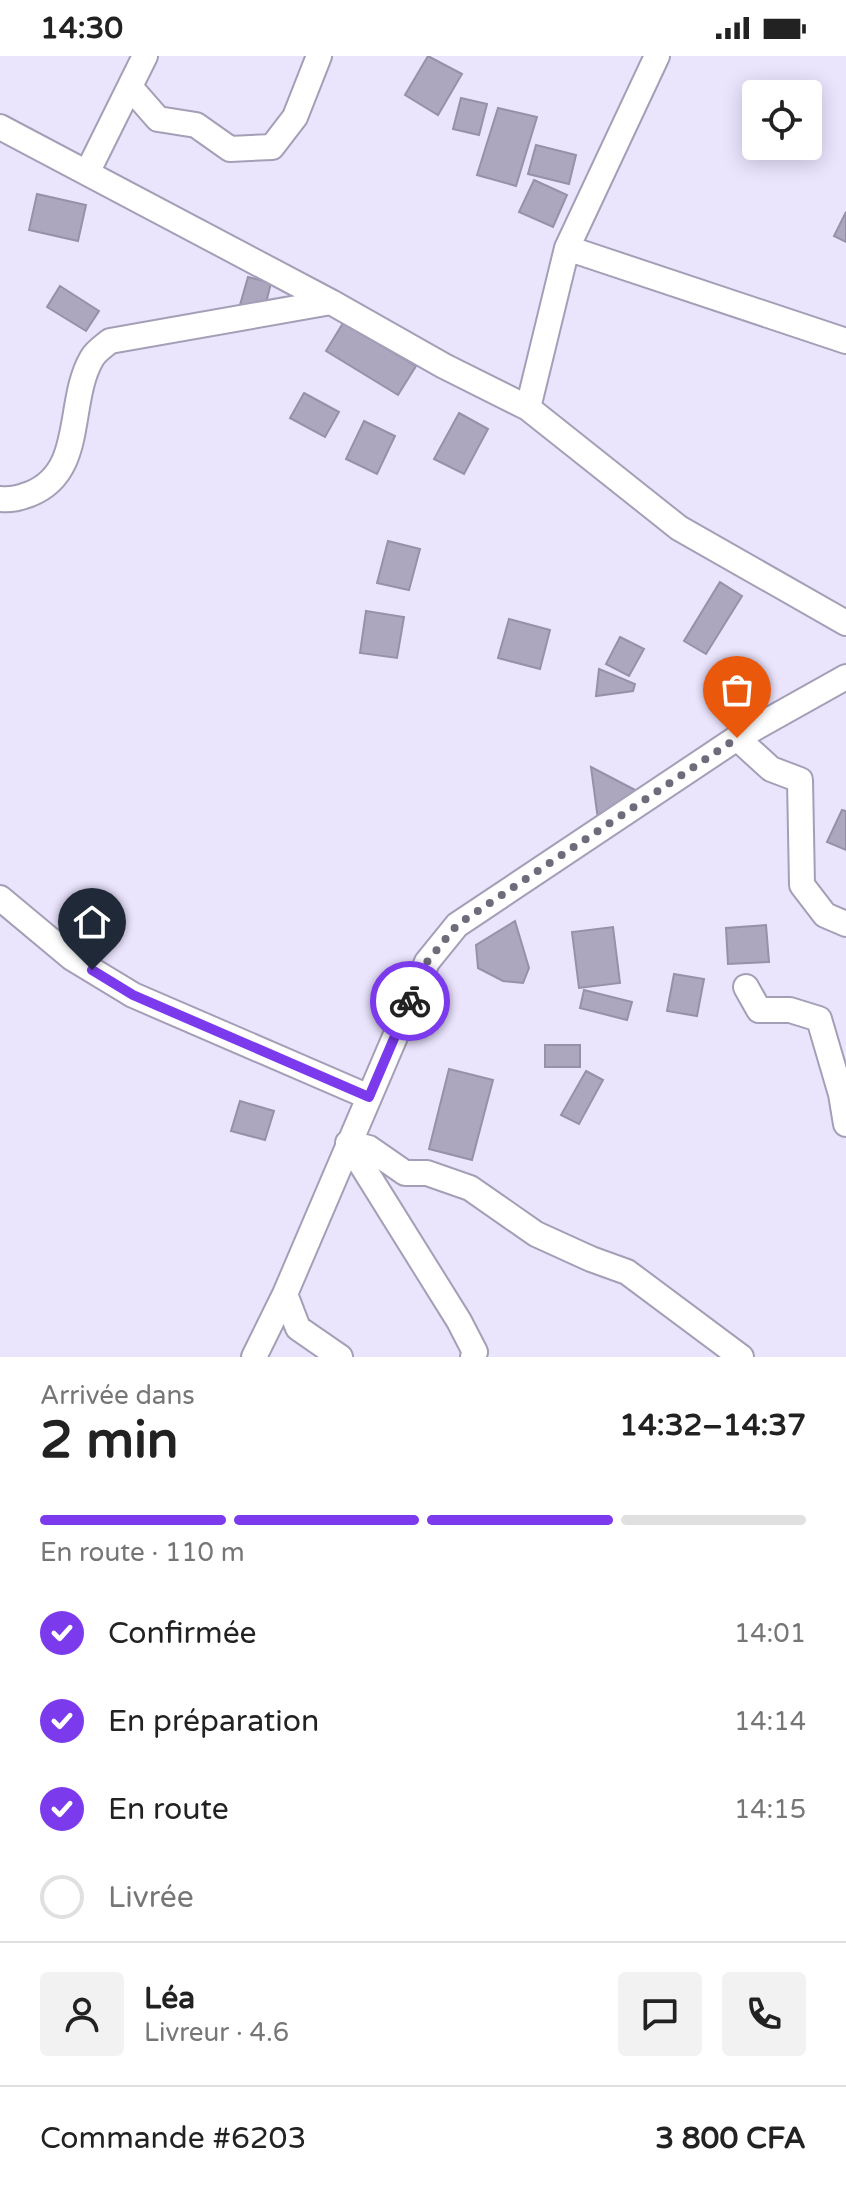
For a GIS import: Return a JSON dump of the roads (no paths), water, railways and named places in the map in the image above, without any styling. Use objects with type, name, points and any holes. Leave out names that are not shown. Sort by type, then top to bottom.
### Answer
[{"type":"street","points":[[87,173],[145,56]]},
{"type":"street","points":[[130,87],[158,119],[196,125],[230,149],[272,147],[295,117],[319,56]]},
{"type":"street","points":[[528,408],[567,248],[657,56]]},
{"type":"street","points":[[0,127],[528,408],[679,528],[846,623]]},
{"type":"street","points":[[567,248],[846,341]]},
{"type":"street","points":[[0,499],[14,500],[43,489],[65,465],[84,376],[93,355],[110,341],[331,302]]},
{"type":"street","points":[[254,1357],[285,1294],[427,962],[457,925],[737,738],[846,677]]},
{"type":"street","points":[[737,738],[771,769],[800,780],[802,885],[825,915],[846,924]]},
{"type":"street","points":[[0,898],[72,958],[133,995],[369,1097]]},
{"type":"street","points":[[746,987],[759,1010],[790,1010],[819,1019],[841,1094],[846,1124]]},
{"type":"street","points":[[348,1143],[459,1321],[475,1352],[473,1357]]},
{"type":"street","points":[[348,1143],[369,1148],[405,1173],[427,1173],[470,1188],[536,1234],[627,1272],[741,1357]]},
{"type":"street","points":[[285,1294],[298,1328],[340,1357]]}]
